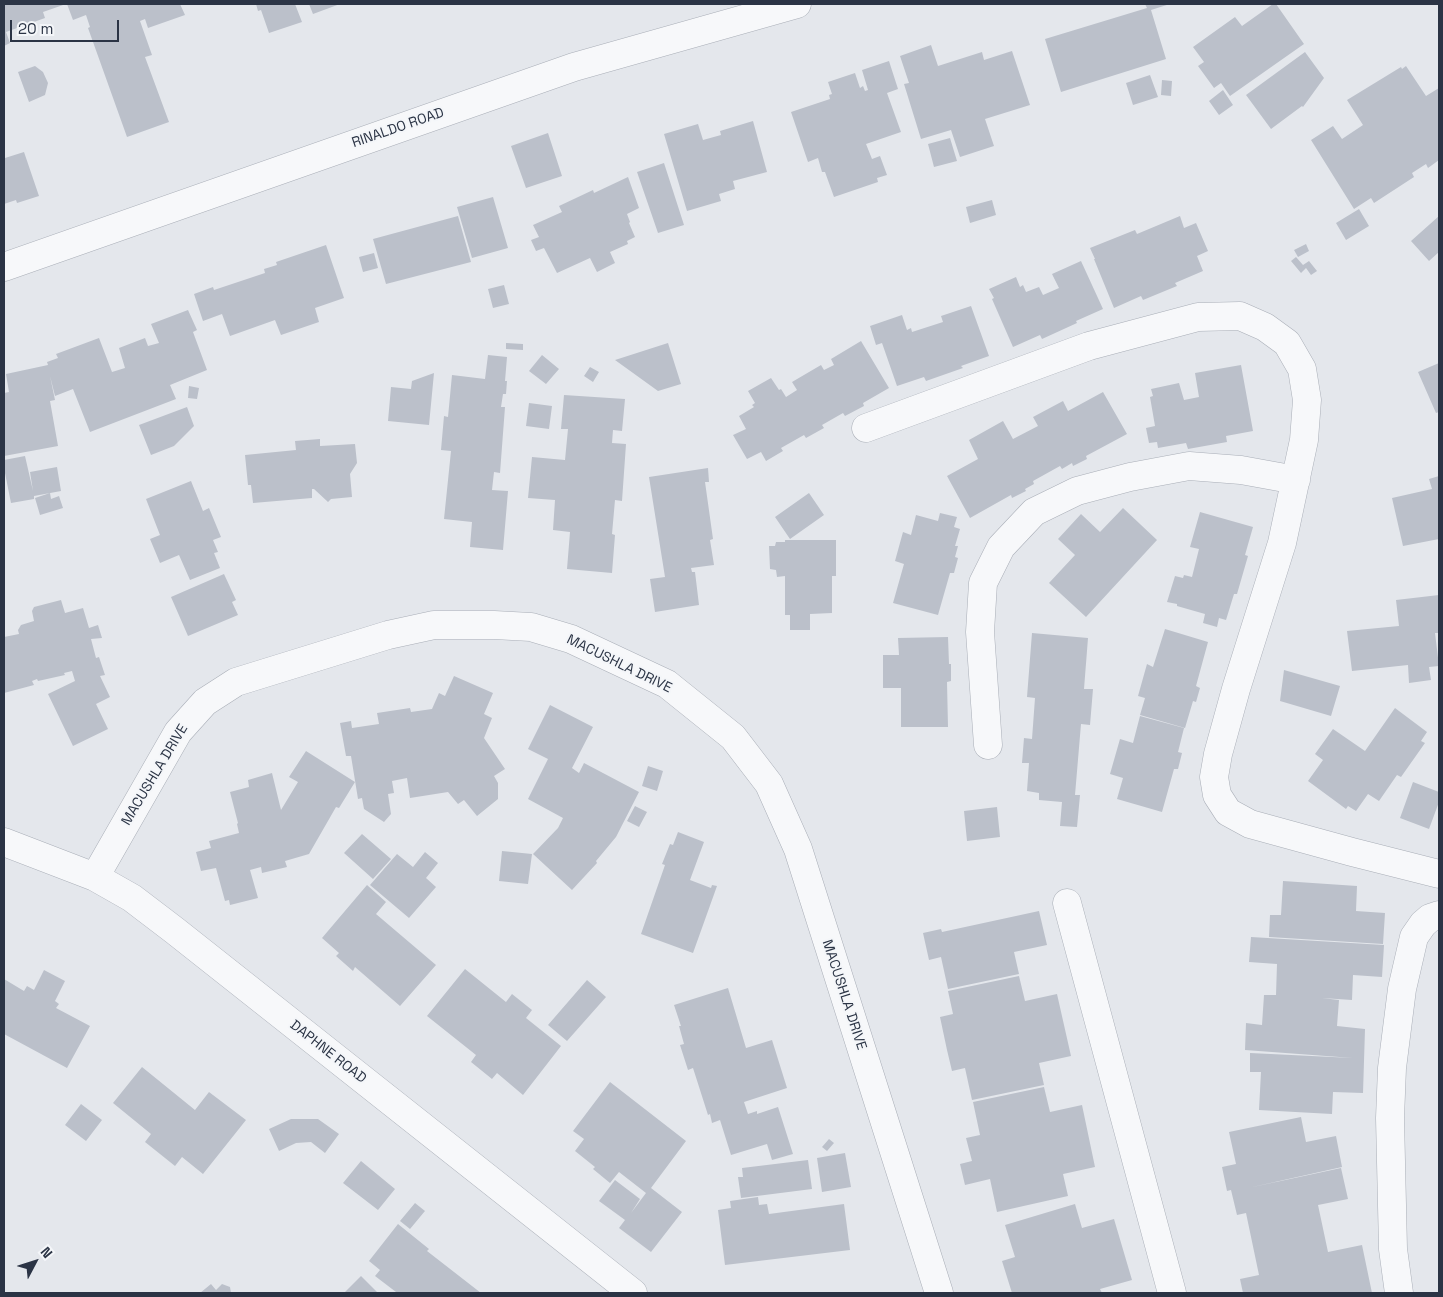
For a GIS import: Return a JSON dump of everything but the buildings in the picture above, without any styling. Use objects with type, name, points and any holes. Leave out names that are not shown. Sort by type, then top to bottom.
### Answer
[{"type":"street","name":"RINALDO ROAD","points":[[4,267],[574,67],[797,4]]},
{"type":"street","points":[[866,428],[1089,346],[1198,317],[1240,316],[1265,327],[1287,343],[1302,369],[1307,400],[1304,440],[1282,542],[1236,689],[1218,754],[1214,777],[1217,795],[1228,812],[1250,824],[1439,874]]},
{"type":"street","points":[[988,745],[980,632],[983,583],[1000,547],[1034,512],[1077,491],[1130,477],[1189,466],[1242,470],[1296,480]]},
{"type":"street","name":"MACUSHLA DRIVE","points":[[95,877],[178,732],[205,702],[236,682],[388,635],[434,625],[494,625],[531,627],[571,639],[667,684],[733,737],[769,784],[798,849],[940,1293]]},
{"type":"street","name":"DAPHNE ROAD","points":[[4,842],[95,877],[132,898],[633,1293]]},
{"type":"street","points":[[1066,903],[1172,1293]]},
{"type":"street","points":[[1399,1293],[1393,1249],[1390,1118],[1392,1068],[1402,989],[1414,937],[1423,924],[1430,918],[1439,915]]}]
